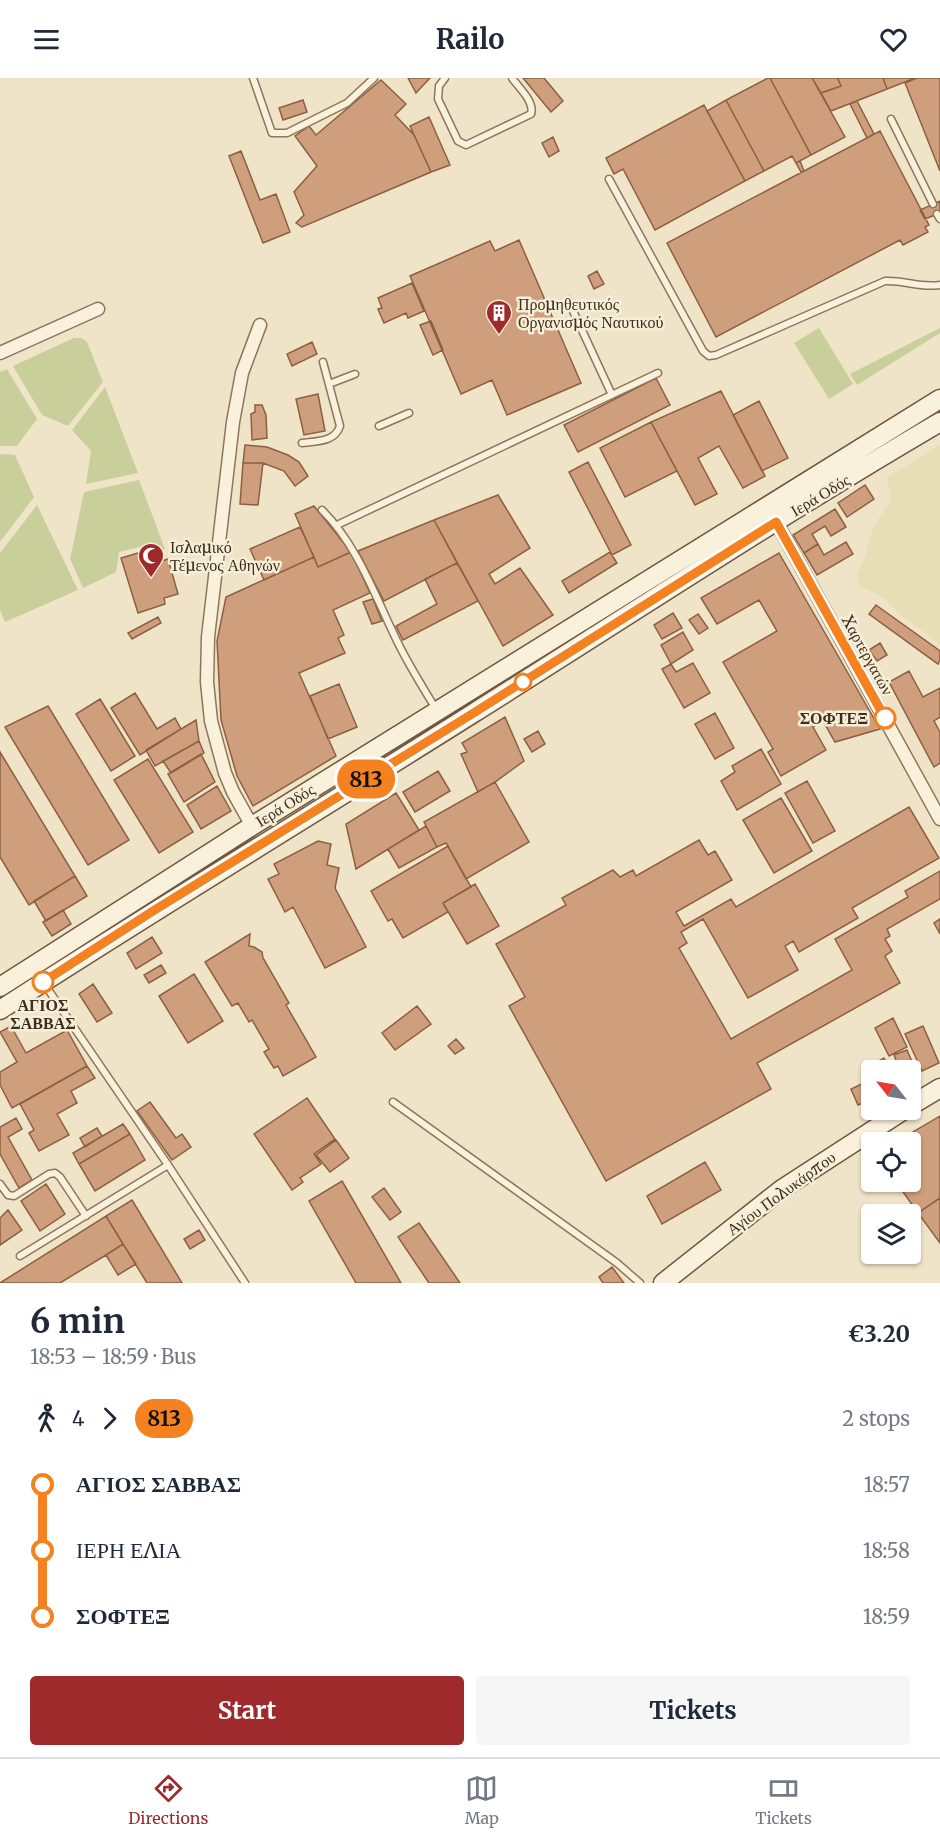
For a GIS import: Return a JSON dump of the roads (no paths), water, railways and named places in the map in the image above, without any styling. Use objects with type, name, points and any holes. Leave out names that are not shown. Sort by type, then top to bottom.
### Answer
[{"type":"main road","name":"Ιερά Οδός","points":[[0,1010],[133,924],[472,714],[940,399]]},
{"type":"main road","name":"Ιερά Οδός","points":[[0,987],[437,711],[772,514],[940,422]]},
{"type":"main road","points":[[921,1099],[940,1088]]},
{"type":"main road","name":"Αγίου Πολυκάρπου","points":[[663,1283],[782,1189],[889,1120]]},
{"type":"street","points":[[0,352],[98,309]]},
{"type":"street","points":[[252,826],[233,792],[220,757],[208,700],[207,671],[208,637],[233,422],[242,373],[260,325]]},
{"type":"street","name":"Χαρτεργατών","points":[[772,514],[940,819]]},
{"type":"lane","points":[[253,78],[272,133],[287,134],[347,103],[374,78]]},
{"type":"lane","points":[[445,78],[439,86],[438,99],[458,141],[466,145],[531,114],[531,104],[512,78]]},
{"type":"lane","points":[[891,119],[933,204]]},
{"type":"lane","points":[[609,179],[703,351],[709,356],[716,355],[885,281],[894,280],[927,287],[940,285]]},
{"type":"lane","points":[[568,300],[612,395]]},
{"type":"lane","points":[[302,444],[328,439],[339,430],[340,421],[323,362]]},
{"type":"lane","points":[[337,525],[658,373]]},
{"type":"lane","points":[[329,384],[355,374]]},
{"type":"lane","points":[[379,426],[409,413]]},
{"type":"lane","points":[[322,510],[337,525],[353,548],[408,662],[437,711]]},
{"type":"lane","points":[[43,982],[168,1165],[245,1283]]},
{"type":"lane","points":[[393,1102],[617,1263],[639,1283]]},
{"type":"lane","points":[[20,1256],[168,1165]]},
{"type":"lane","points":[[0,1184],[8,1195],[14,1196],[49,1174],[55,1173],[86,1216]]},
{"type":"place","name":"Προμηθευτικός Οργανισμός Ναυτικού","points":[[499,336]]},
{"type":"place","name":"Ισλαμικό Τέμενος Αθηνών","points":[[151,579]]},
{"type":"place","name":"ΣΟΦΤΕΞ","points":[[885,718]]},
{"type":"place","name":"ΑΓΙΟΣ ΣΑΒΒΑΣ","points":[[43,982]]}]
